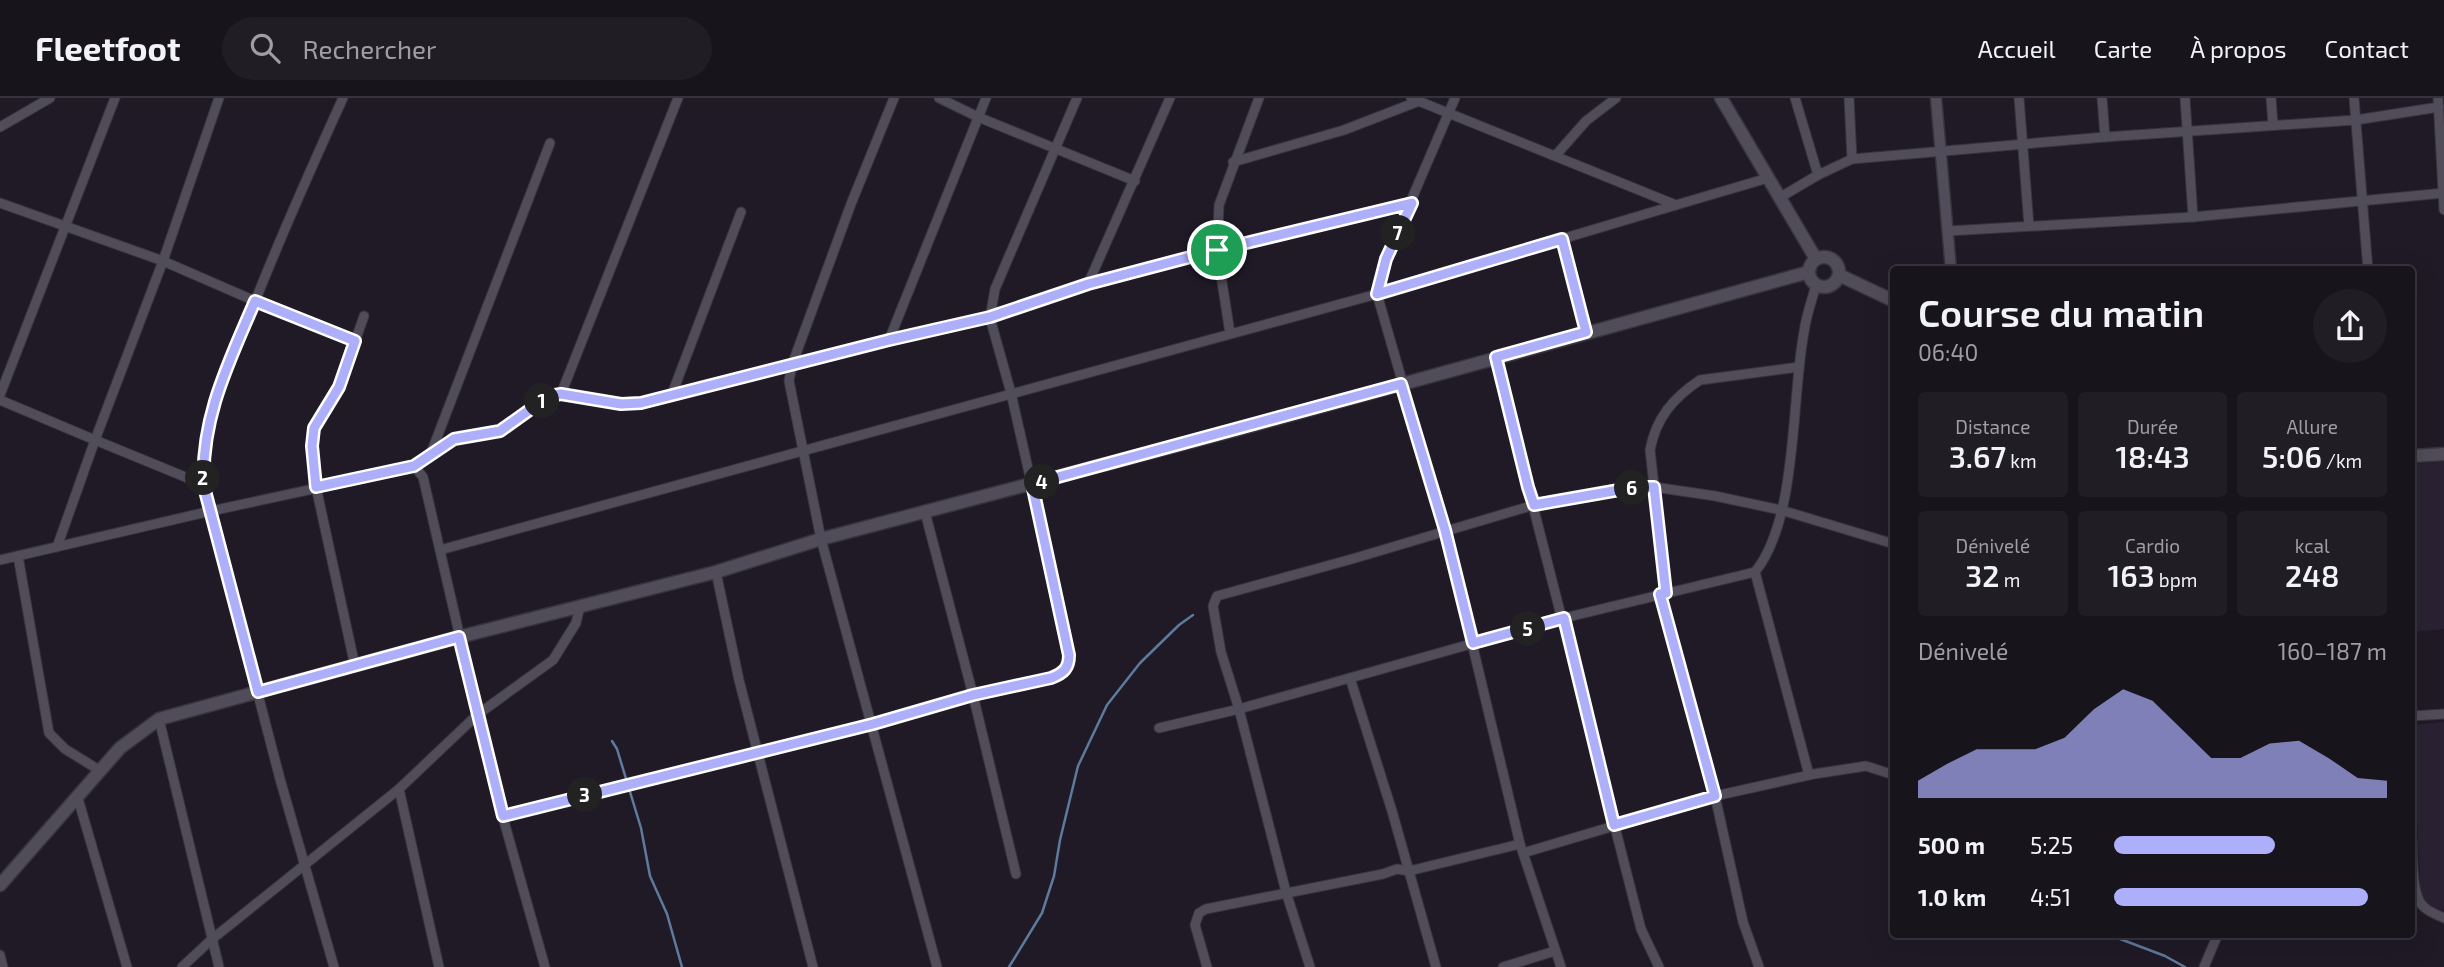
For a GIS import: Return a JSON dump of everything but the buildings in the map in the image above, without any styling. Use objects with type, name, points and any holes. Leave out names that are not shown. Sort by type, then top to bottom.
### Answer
[{"type":"main road","points":[[1721,98],[1816,259]]},
{"type":"main road","points":[[1816,259],[1832,259],[1838,266],[1839,275],[1831,285],[1816,285],[1811,279],[1809,267],[1816,259]]},
{"type":"main road","points":[[0,884],[120,748],[159,719],[459,637],[716,572],[821,539],[1809,272]]},
{"type":"main road","points":[[1839,275],[1890,299]]},
{"type":"main road","points":[[2415,456],[2444,454]]},
{"type":"street","points":[[0,127],[50,98]]},
{"type":"street","points":[[0,395],[115,98]]},
{"type":"street","points":[[57,547],[163,261],[219,98]]},
{"type":"street","points":[[334,967],[304,866],[204,487],[203,456],[212,408],[293,207],[343,98]]},
{"type":"street","points":[[561,394],[678,98]]},
{"type":"street","points":[[894,98],[860,181],[792,365],[789,381],[821,539],[937,967]]},
{"type":"street","points":[[939,98],[978,117],[1135,181]]},
{"type":"street","points":[[889,340],[986,98]]},
{"type":"street","points":[[503,816],[1062,674],[1069,663],[1067,642],[1032,484],[990,317],[995,289],[1077,98]]},
{"type":"street","points":[[1088,284],[1170,98]]},
{"type":"street","points":[[1230,333],[1217,250],[1219,205],[1259,98]]},
{"type":"street","points":[[1455,98],[1386,259],[1377,294],[1445,530],[1522,849],[1560,967]]},
{"type":"street","points":[[1556,155],[1586,121],[1615,98]]},
{"type":"street","points":[[1795,98],[1818,175]]},
{"type":"street","points":[[1936,98],[1951,266]]},
{"type":"street","points":[[2019,98],[2029,226]]},
{"type":"street","points":[[2102,98],[2105,136]]},
{"type":"street","points":[[2185,98],[2193,217]]},
{"type":"street","points":[[2271,98],[2273,125]]},
{"type":"street","points":[[2354,98],[2368,266]]},
{"type":"street","points":[[1848,99],[1852,159]]},
{"type":"street","points":[[1233,162],[1344,130],[1415,100],[1676,205]]},
{"type":"street","points":[[1779,198],[1852,159],[2105,136],[2356,120],[2438,103],[2444,210]]},
{"type":"street","points":[[431,453],[550,143]]},
{"type":"street","points":[[440,550],[1377,294],[1768,178]]},
{"type":"street","points":[[1948,231],[2193,217],[2443,193]]},
{"type":"street","points":[[0,203],[163,261],[355,341]]},
{"type":"street","points":[[0,560],[414,466],[454,439],[500,431],[549,396],[561,394],[621,404],[641,403],[990,317],[1088,284],[1412,203]]},
{"type":"street","points":[[672,394],[741,212]]},
{"type":"street","points":[[1562,239],[1586,332]]},
{"type":"street","points":[[1159,728],[1239,709],[1564,618],[1755,572],[1766,559],[1782,510],[1804,332],[1816,285]]},
{"type":"street","points":[[355,666],[316,487],[312,446],[314,428],[339,387],[364,316]]},
{"type":"street","points":[[1496,357],[1641,929],[1659,967]]},
{"type":"street","points":[[1759,967],[1744,922],[1663,594],[1650,450],[1654,429],[1668,409],[1686,389],[1700,380],[1799,367]]},
{"type":"street","points":[[0,401],[204,487]]},
{"type":"street","points":[[414,466],[423,477],[477,715],[545,967]]},
{"type":"street","points":[[1310,967],[1286,892],[1239,709],[1221,652],[1214,624],[1213,606],[1217,596],[1534,505],[1636,487],[1715,496],[1782,510],[1890,543]]},
{"type":"street","points":[[925,512],[1016,874]]},
{"type":"street","points":[[18,556],[49,733],[65,749],[99,770]]},
{"type":"street","points":[[716,572],[739,680],[813,967]]},
{"type":"street","points":[[1755,572],[1809,775]]},
{"type":"street","points":[[182,967],[211,940],[399,789],[477,715],[553,660],[576,623],[580,606]]},
{"type":"street","points":[[1350,678],[1436,967]]},
{"type":"street","points":[[2415,716],[2444,714]]},
{"type":"street","points":[[159,719],[219,967]]},
{"type":"street","points":[[1207,967],[1195,925],[1199,913],[1206,909],[1397,869],[1409,871],[1522,849],[1715,796],[1809,775],[1866,766],[1890,773]]},
{"type":"street","points":[[399,789],[439,967]]},
{"type":"street","points":[[77,795],[127,967]]},
{"type":"street","points":[[2415,886],[2419,902],[2444,918]]},
{"type":"street","points":[[2204,967],[2216,938]]},
{"type":"street","points":[[1503,967],[1555,951]]},
{"type":"street","points":[[0,955],[3,967]]},
{"type":"shaded area","points":[[2444,462],[2444,629],[2415,632],[2415,464]]},
{"type":"shaded area","points":[[2444,722],[2444,911],[2421,900],[2415,725]]},
{"type":"waterway","points":[[1009,967],[1042,913],[1054,876],[1078,766],[1107,705],[1140,663],[1193,615]]},
{"type":"waterway","points":[[612,741],[617,749],[641,828],[650,876],[667,914],[682,967]]},
{"type":"waterway","points":[[2118,938],[2165,956],[2185,967]]},
{"type":"route","points":[[1412,203],[1386,259],[1377,294],[1562,239],[1586,332],[1496,357],[1528,487],[1534,505],[1636,487],[1654,487],[1666,593],[1660,594],[1715,796],[1614,825],[1564,618],[1473,643],[1445,530],[1401,384],[1032,484],[1069,655],[1066,669],[1062,674],[1051,678],[973,695],[873,724],[503,816],[459,637],[258,692],[204,487],[203,456],[217,391],[255,301],[355,341],[339,387],[320,414],[314,428],[312,446],[316,487],[414,466],[454,439],[500,431],[549,396],[578,395],[621,404],[641,403],[990,317],[1088,284],[1217,250],[1412,203]]}]
